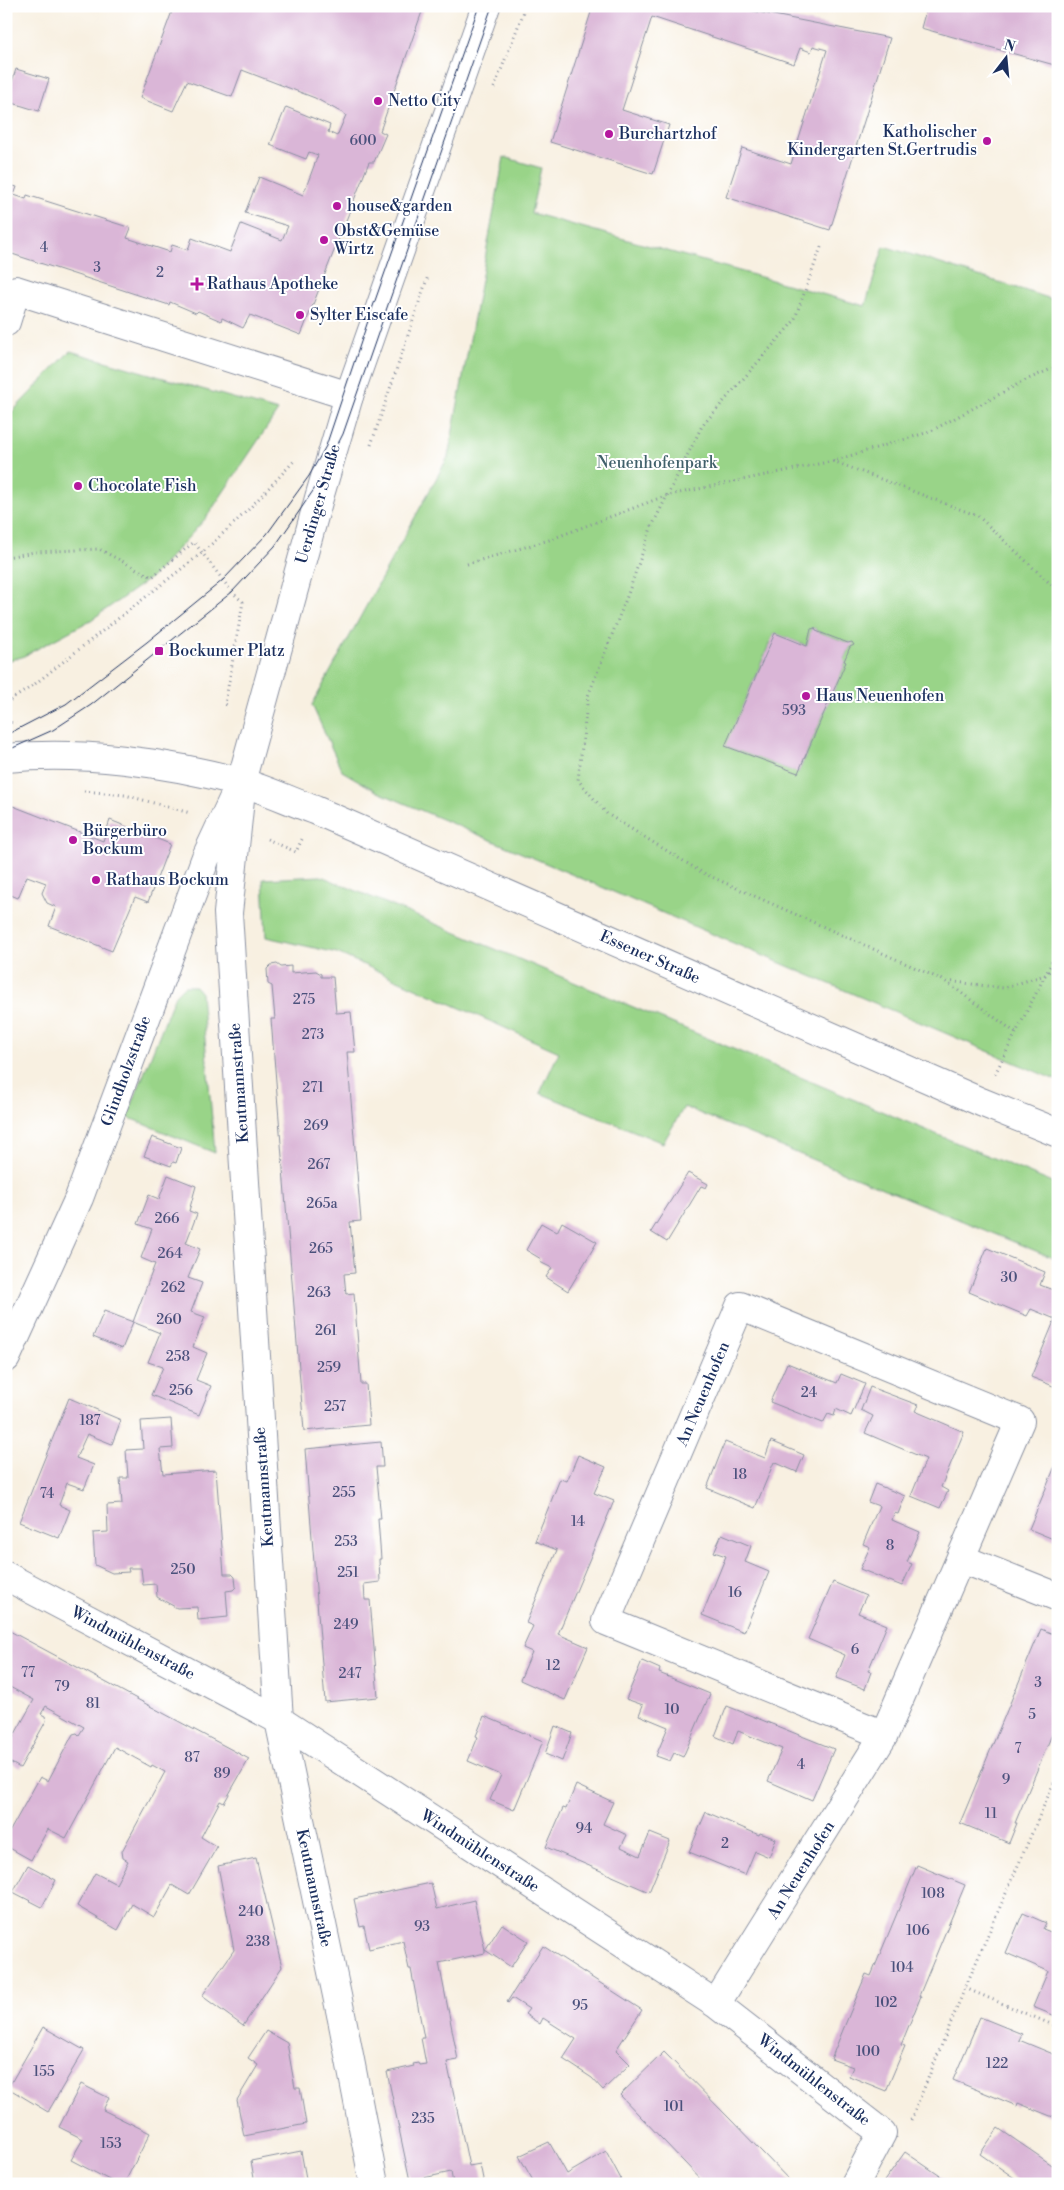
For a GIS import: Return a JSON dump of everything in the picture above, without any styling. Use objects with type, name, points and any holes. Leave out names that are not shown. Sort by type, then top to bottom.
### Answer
[{"type":"street","name":"Uerdinger Straße","points":[[241,782],[317,506],[350,396],[486,6]]},
{"type":"street","points":[[6,322],[11,289],[350,396]]},
{"type":"street","points":[[6,758],[26,756],[98,758],[184,769],[241,782]]},
{"type":"street","name":"Essener Straße","points":[[241,782],[314,810],[981,1102],[1058,1133]]},
{"type":"street","name":"Keutmannstraße","points":[[241,782],[230,824],[228,913],[278,1720],[343,2024],[374,2184]]},
{"type":"street","name":"Glindholzstraße","points":[[6,1358],[79,1198],[206,857],[230,824]]},
{"type":"street","name":"An Neuenhofen","points":[[716,2004],[884,1735],[1020,1421],[740,1306],[606,1621],[884,1735]]},
{"type":"street","points":[[962,1558],[1058,1597]]},
{"type":"street","name":"Windmühlenstraße","points":[[6,1576],[278,1720],[716,2004],[882,2133],[855,2184]]},
{"type":"path","points":[[494,89],[526,6]]},
{"type":"path","points":[[821,247],[794,321],[702,426],[651,528],[628,594],[588,696],[578,780],[607,814],[703,873],[945,980],[1016,1033]]},
{"type":"path","points":[[369,451],[428,274]]},
{"type":"path","points":[[467,564],[548,540],[666,496],[833,461],[928,432],[1026,380],[1058,366]]},
{"type":"path","points":[[6,703],[31,687],[203,552],[247,511],[302,453]]},
{"type":"path","points":[[833,461],[978,516],[1058,592]]},
{"type":"path","points":[[6,556],[35,552],[99,550],[152,577],[194,542],[232,592],[243,602],[225,704],[236,714],[259,721]]},
{"type":"path","points":[[76,791],[124,795],[230,824],[254,832],[296,852],[314,810]]},
{"type":"path","points":[[981,1102],[1058,950]]},
{"type":"path","points":[[945,980],[1003,988],[1045,975],[1058,964]]},
{"type":"path","points":[[908,2127],[965,1988],[1058,1773]]},
{"type":"path","points":[[965,1988],[1058,2026]]},
{"type":"green space","name":"Neuenhofenpark","points":[[504,157],[541,168],[531,213],[865,306],[884,246],[1058,301],[1058,1081],[378,792],[342,771],[312,705],[448,457]],"holes":[[[815,628],[816,631],[854,645],[850,647],[844,661],[846,662],[798,773],[726,746],[774,633],[807,646],[811,629]]]},
{"type":"green space","points":[[70,351],[278,411],[206,518],[152,577],[91,620],[22,657],[6,661],[6,431],[12,412]]},
{"type":"green space","points":[[321,876],[1055,1184],[1058,1186],[1058,1260],[684,1107],[663,1143],[540,1093],[559,1052],[337,953],[266,937],[263,879]]},
{"type":"green space","points":[[184,986],[195,986],[201,993],[215,1153],[127,1117],[175,995]]},
{"type":"building","points":[[174,6],[314,6],[321,9],[322,6],[424,6],[380,131],[386,134],[374,162],[369,162],[301,335],[250,315],[243,328],[222,318],[221,321],[170,302],[169,305],[6,252],[6,184],[17,187],[14,195],[26,199],[27,195],[131,228],[127,238],[170,252],[172,245],[188,250],[192,238],[230,252],[241,224],[282,240],[288,226],[245,213],[259,177],[303,195],[318,155],[309,152],[306,159],[270,145],[286,107],[330,125],[328,132],[337,136],[346,115],[315,98],[242,70],[232,97],[187,81],[173,111],[140,98]]},
{"type":"building","points":[[593,6],[728,6],[890,38],[830,230],[726,197],[742,148],[791,164],[827,50],[813,46],[811,52],[800,48],[794,64],[652,17],[622,110],[669,125],[653,174],[550,142]]},
{"type":"building","points":[[927,6],[1058,6],[1058,66],[921,28]]},
{"type":"building","points":[[16,69],[49,79],[39,111],[6,101]]},
{"type":"building","points":[[815,628],[816,631],[848,643],[852,642],[854,645],[850,647],[844,661],[846,662],[798,773],[725,746],[775,633],[807,646],[811,629]]},
{"type":"building","name":"Rathaus Bockum","points":[[13,806],[103,841],[110,820],[170,844],[148,902],[135,897],[112,951],[49,926],[56,907],[47,903],[42,893],[46,883],[27,876],[18,898],[6,893],[6,809]]},
{"type":"building","points":[[277,964],[281,967],[291,966],[291,973],[316,971],[321,974],[321,977],[333,977],[336,1013],[351,1012],[355,1052],[347,1052],[361,1221],[350,1222],[355,1273],[344,1274],[346,1294],[354,1293],[361,1384],[366,1384],[369,1425],[304,1431],[271,1019],[275,1019],[272,986],[268,984],[267,969],[271,965]]},
{"type":"building","points":[[152,1137],[181,1148],[176,1163],[173,1162],[171,1166],[144,1156]]},
{"type":"building","points":[[688,1173],[708,1184],[706,1188],[701,1186],[667,1242],[651,1232]]},
{"type":"building","points":[[168,1175],[196,1186],[189,1211],[197,1214],[186,1243],[200,1249],[188,1278],[202,1283],[191,1312],[205,1317],[193,1347],[207,1353],[196,1380],[211,1386],[199,1415],[151,1395],[163,1367],[148,1362],[160,1333],[133,1322],[155,1264],[141,1258],[152,1229],[138,1224],[149,1195],[159,1199]]},
{"type":"building","points":[[562,1222],[597,1242],[568,1291],[546,1277],[552,1268],[540,1262],[541,1259],[526,1250],[541,1223],[557,1232]]},
{"type":"building","points":[[987,1248],[1045,1272],[1040,1285],[1058,1292],[1058,1388],[1031,1377],[1055,1319],[1031,1309],[1027,1316],[969,1292]]},
{"type":"building","points":[[104,1311],[133,1322],[122,1349],[93,1337]]},
{"type":"building","points":[[787,1363],[837,1383],[841,1374],[865,1384],[851,1416],[836,1409],[834,1416],[828,1414],[823,1423],[770,1402]]},
{"type":"building","points":[[870,1387],[918,1405],[915,1411],[964,1432],[941,1487],[948,1491],[940,1508],[911,1496],[926,1459],[865,1433],[873,1416],[861,1410]]},
{"type":"building","points":[[69,1398],[121,1420],[112,1444],[87,1434],[76,1458],[94,1465],[84,1489],[67,1483],[59,1505],[70,1510],[59,1538],[19,1522]]},
{"type":"building","points":[[171,1419],[173,1448],[160,1449],[163,1474],[216,1470],[224,1574],[232,1574],[235,1577],[236,1587],[233,1590],[226,1591],[228,1617],[198,1620],[197,1607],[177,1608],[157,1597],[156,1584],[143,1585],[141,1568],[128,1568],[129,1572],[112,1573],[95,1565],[93,1533],[108,1532],[107,1505],[122,1504],[120,1478],[128,1478],[126,1450],[143,1449],[141,1421]]},
{"type":"building","points":[[771,1441],[804,1455],[797,1472],[774,1462],[755,1508],[707,1488],[725,1442],[765,1458]]},
{"type":"building","points":[[381,1442],[383,1467],[376,1467],[381,1519],[378,1519],[381,1559],[379,1559],[380,1582],[364,1584],[365,1600],[370,1600],[378,1697],[325,1702],[305,1449]]},
{"type":"building","points":[[578,1455],[606,1467],[594,1493],[614,1501],[558,1634],[588,1647],[565,1700],[520,1680],[532,1652],[523,1648],[533,1626],[526,1623],[557,1550],[535,1541],[560,1479],[567,1481]]},
{"type":"building","points":[[1058,1459],[1058,1541],[1029,1529]]},
{"type":"building","points":[[875,1484],[905,1496],[898,1514],[894,1513],[892,1520],[920,1532],[907,1562],[912,1564],[902,1586],[860,1569],[870,1547],[863,1544],[879,1506],[868,1502]]},
{"type":"building","points":[[722,1534],[751,1546],[745,1562],[769,1572],[744,1632],[702,1615],[726,1556],[714,1552]]},
{"type":"building","points":[[833,1582],[866,1596],[858,1613],[887,1625],[868,1671],[871,1672],[865,1689],[836,1678],[845,1655],[808,1639]]},
{"type":"building","points":[[6,1629],[249,1759],[224,1803],[220,1801],[201,1837],[217,1847],[189,1895],[172,1885],[154,1917],[132,1904],[118,1930],[77,1906],[95,1873],[116,1884],[128,1861],[123,1858],[122,1851],[165,1772],[152,1765],[151,1767],[115,1747],[66,1838],[48,1829],[31,1860],[6,1846],[6,1838],[40,1777],[48,1781],[73,1734],[77,1733],[79,1735],[84,1727],[46,1706],[41,1714],[45,1716],[46,1721],[20,1768],[6,1760],[6,1750],[34,1700],[6,1685]]},
{"type":"building","points":[[1041,1629],[1058,1636],[1058,1720],[1015,1823],[1017,1823],[1009,1843],[960,1823]]},
{"type":"building","points":[[642,1661],[660,1669],[659,1673],[710,1694],[683,1757],[674,1753],[670,1761],[656,1756],[668,1727],[639,1715],[643,1705],[626,1699]]},
{"type":"building","points":[[727,1706],[834,1749],[812,1800],[768,1781],[782,1749],[738,1731],[733,1744],[715,1736]]},
{"type":"building","points":[[484,1716],[543,1741],[514,1810],[490,1800],[501,1775],[468,1761]]},
{"type":"building","points":[[555,1726],[572,1733],[562,1761],[545,1754]]},
{"type":"building","points":[[576,1785],[613,1802],[603,1824],[627,1835],[621,1847],[640,1856],[650,1833],[670,1841],[649,1892],[546,1847],[563,1808],[566,1809]]},
{"type":"building","points":[[706,1812],[759,1835],[760,1833],[776,1839],[769,1857],[755,1851],[745,1875],[689,1852]]},
{"type":"building","points":[[256,1858],[282,1967],[243,2026],[202,1996],[234,1950],[218,1866]]},
{"type":"building","points":[[28,1865],[56,1880],[42,1907],[13,1892]]},
{"type":"building","points":[[917,1865],[965,1885],[919,1996],[921,1996],[901,2045],[905,2046],[886,2091],[849,2076],[853,2067],[831,2059],[866,1974],[871,1976]]},
{"type":"building","points":[[431,1883],[437,1909],[474,1900],[485,1950],[485,1953],[439,1963],[458,2060],[447,2062],[469,2166],[480,2164],[484,2184],[453,2184],[451,2172],[410,2181],[387,2072],[414,2066],[413,2064],[426,2064],[421,2038],[424,2038],[411,1969],[409,1969],[403,1941],[369,1949],[364,1926],[360,1927],[354,1899]]},
{"type":"building","points":[[1023,1913],[1046,1923],[1043,1929],[1058,1935],[1058,2017],[1033,2007],[1048,1971],[1006,1953]]},
{"type":"building","points":[[502,1924],[528,1941],[511,1967],[485,1950]]},
{"type":"building","points":[[543,1946],[642,2010],[616,2050],[630,2064],[603,2090],[592,2078],[563,2059],[576,2039],[543,2018],[540,2024],[525,2014],[529,2009],[512,1998],[507,2002]]},
{"type":"building","points":[[980,2017],[1022,2034],[1019,2040],[1058,2056],[1058,2119],[1018,2103],[1017,2106],[953,2080]]},
{"type":"building","points":[[43,2027],[84,2050],[48,2112],[8,2088]]},
{"type":"building","points":[[266,2031],[287,2043],[295,2088],[300,2088],[306,2124],[244,2136],[237,2100],[258,2065],[248,2058]]},
{"type":"building","points":[[664,2052],[793,2184],[705,2184],[620,2095]]},
{"type":"building","points":[[81,2084],[109,2098],[103,2110],[150,2133],[124,2184],[117,2184],[71,2160],[83,2139],[59,2127]]},
{"type":"building","points":[[998,2128],[1058,2169],[1058,2184],[1023,2184],[980,2154]]},
{"type":"building","points":[[549,2142],[567,2174],[606,2151],[621,2179],[612,2184],[572,2184],[570,2180],[565,2184],[535,2184],[519,2156]]},
{"type":"building","points":[[301,2151],[307,2184],[255,2184],[251,2161]]},
{"type":"building","points":[[905,2152],[952,2184],[882,2184]]},
{"type":"tram line","points":[[6,735],[66,704],[147,642],[223,580],[267,534],[309,476],[326,446],[371,312],[479,6]]},
{"type":"tram line","points":[[6,751],[53,730],[91,705],[232,592],[275,546],[317,485],[343,434],[492,6]]},
{"type":"place","name":"Netto City","points":[[378,101]]},
{"type":"place","name":"Burchartzhof","points":[[609,134]]},
{"type":"place","name":"Katholischer Kindergarten St.Gertrudis","points":[[987,141]]},
{"type":"place","name":"house&garden","points":[[337,206]]},
{"type":"place","name":"Obst&Gemüse Wirtz","points":[[324,240]]},
{"type":"place","name":"Rathaus Apotheke","points":[[197,284]]},
{"type":"place","name":"Sylter Eiscafe","points":[[300,315]]},
{"type":"place","name":"Chocolate Fish","points":[[78,486]]},
{"type":"place","name":"Bockumer Platz","points":[[159,651]]},
{"type":"place","name":"Haus Neuenhofen","points":[[806,696]]},
{"type":"place","name":"Bürgerbüro Bockum","points":[[73,840]]},
{"type":"place","name":"Rathaus Bockum","points":[[96,880]]}]
